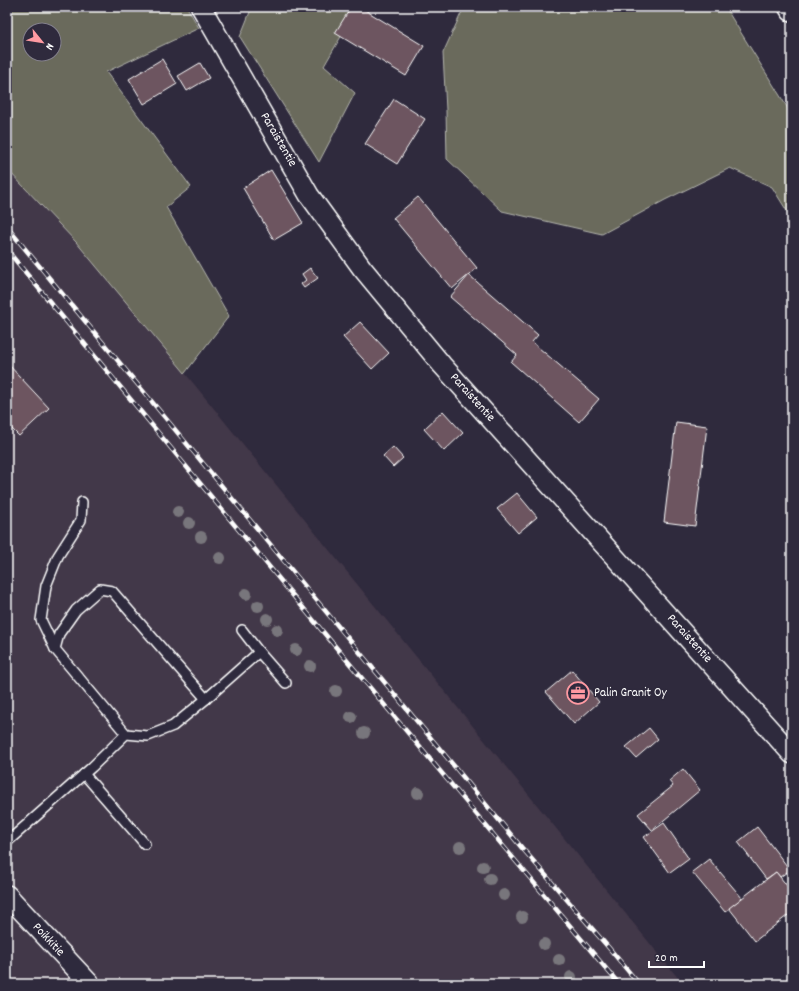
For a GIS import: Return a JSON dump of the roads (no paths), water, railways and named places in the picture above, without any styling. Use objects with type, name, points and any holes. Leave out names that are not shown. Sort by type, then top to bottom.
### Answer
[{"type":"street","name":"Paraistentie","points":[[201,7],[309,195],[362,268],[442,365],[792,754]]},
{"type":"street","name":"Poikkitie","points":[[7,895],[90,984]]},
{"type":"lane","points":[[82,502],[81,520],[58,556],[46,586],[41,620],[55,649],[126,734],[148,736],[173,726],[260,652]]},
{"type":"lane","points":[[55,649],[59,634],[76,610],[100,589],[112,591],[206,699]]},
{"type":"lane","points":[[242,630],[286,683]]},
{"type":"lane","points":[[7,842],[84,774],[126,734]]},
{"type":"lane","points":[[84,774],[146,844]]},
{"type":"railway","points":[[7,227],[522,848],[639,984]]},
{"type":"railway","points":[[7,250],[324,633],[619,984]]},
{"type":"place","name":"Palin Granit Oy","points":[[578,693]]}]
